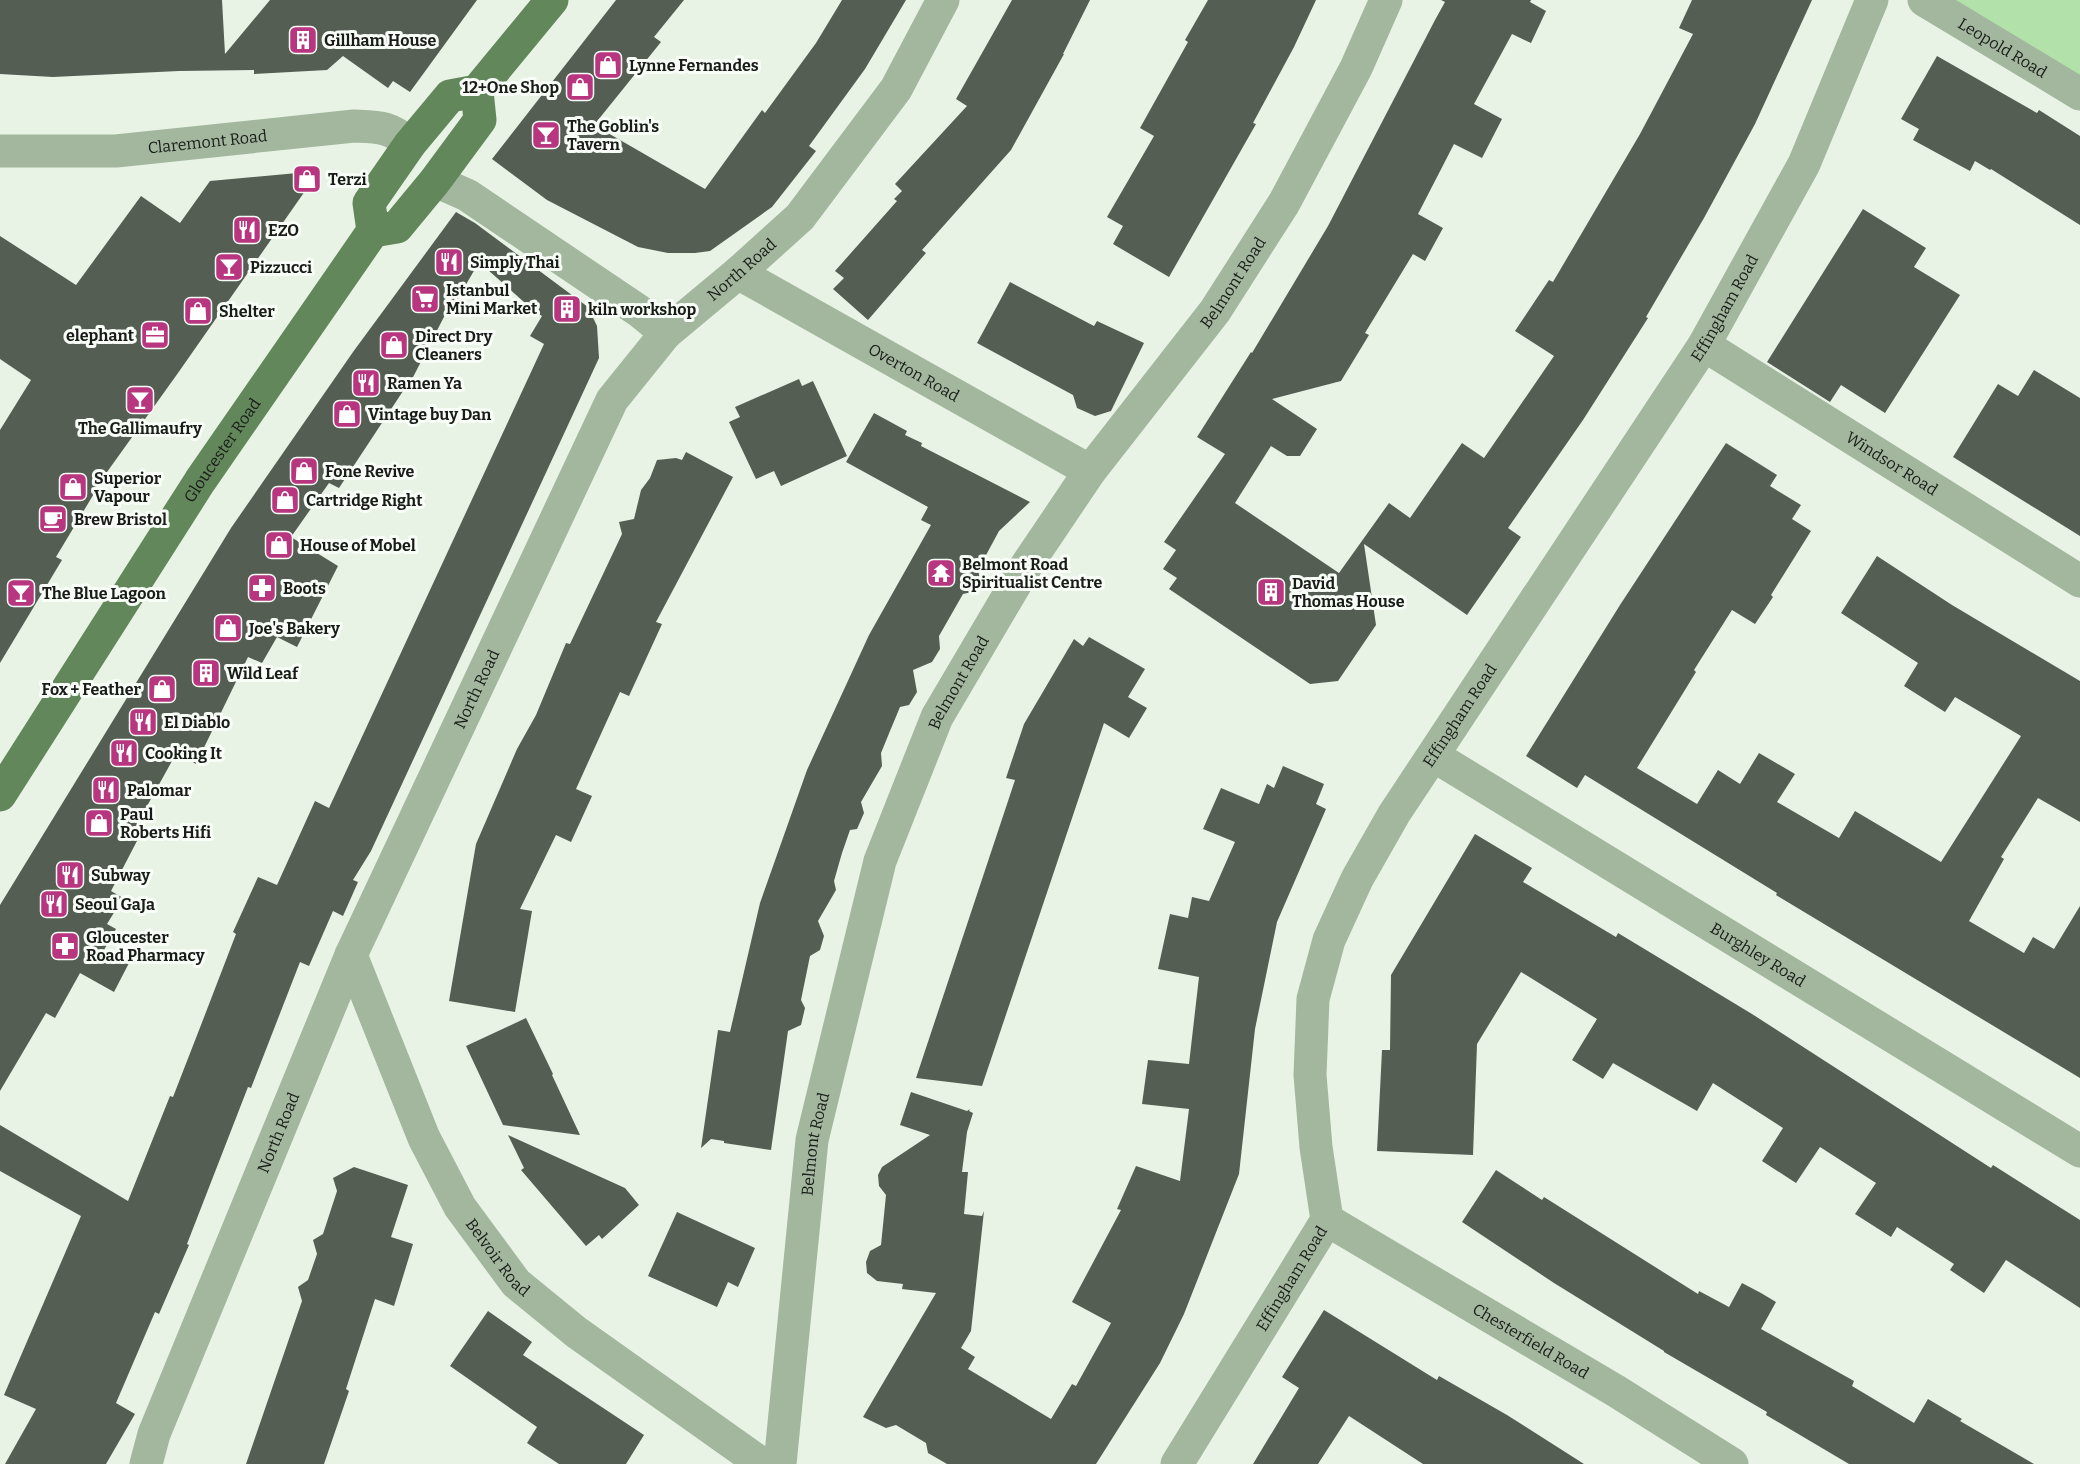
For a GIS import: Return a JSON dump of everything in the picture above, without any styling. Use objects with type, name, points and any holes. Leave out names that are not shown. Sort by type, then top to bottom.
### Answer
[{"type":"main road","points":[[477,92],[480,120],[435,181],[397,227],[373,231],[369,203],[410,144],[450,96],[477,92],[552,0]]},
{"type":"main road","name":"Gloucester Road","points":[[0,795],[200,481],[373,231]]},
{"type":"street","name":"North Road","points":[[146,1464],[154,1434],[351,955],[612,400],[666,333],[800,217],[896,89],[943,0]]},
{"type":"street","name":"Belmont Road","points":[[780,1464],[812,1140],[880,861],[937,717],[1026,566],[1090,471],[1215,310],[1284,203],[1356,68],[1386,0]]},
{"type":"street","name":"Effingham Road","points":[[1177,1464],[1327,1220],[1310,1075],[1313,999],[1329,940],[1358,879],[1394,814],[1704,345],[1804,164],[1872,0]]},
{"type":"street","name":"Leopold Road","points":[[1924,0],[2080,94]]},
{"type":"street","name":"Claremont Road","points":[[1,153],[117,151],[354,126],[378,127],[395,131],[410,144]]},
{"type":"street","points":[[435,181],[467,195],[639,311],[666,333]]},
{"type":"street","name":"Overton Road","points":[[738,273],[1090,471]]},
{"type":"street","name":"Windsor Road","points":[[1704,345],[2080,581]]},
{"type":"street","name":"Burghley Road","points":[[1434,756],[2080,1151]]},
{"type":"street","name":"Belvoir Road","points":[[351,955],[423,1138],[460,1207],[516,1283],[576,1332],[762,1464]]},
{"type":"street","name":"Chesterfield Road","points":[[1327,1220],[1616,1391],[1732,1464]]},
{"type":"green space","points":[[1946,0],[2080,0],[2080,81]]},
{"type":"building","points":[[0,0],[222,0],[225,54],[270,0],[477,0],[410,92],[393,81],[388,88],[343,56],[327,70],[254,74],[254,70],[53,77],[0,74]]},
{"type":"building","points":[[616,0],[684,0],[654,37],[661,42],[594,125],[705,189],[762,110],[765,113],[816,43],[842,0],[906,0],[865,69],[809,146],[816,151],[772,207],[710,251],[668,253],[638,247],[547,200],[492,159]]},
{"type":"building","points":[[1012,0],[1090,0],[1064,54],[1011,150],[922,250],[926,253],[868,320],[833,289],[844,278],[835,271],[897,201],[894,199],[902,191],[895,184],[967,106],[956,99]]},
{"type":"building","points":[[1208,0],[1316,0],[1294,47],[1253,123],[1256,124],[1169,277],[1113,244],[1123,226],[1107,217],[1154,136],[1140,128],[1188,42],[1185,40]]},
{"type":"building","points":[[1441,0],[1531,0],[1530,2],[1546,11],[1531,43],[1512,34],[1474,104],[1502,119],[1482,158],[1454,144],[1418,214],[1443,228],[1425,261],[1413,254],[1365,333],[1369,335],[1341,381],[1272,399],[1317,429],[1300,456],[1287,456],[1271,446],[1235,503],[1339,573],[1389,503],[1410,518],[1462,443],[1484,458],[1554,356],[1515,331],[1549,280],[1553,282],[1640,134],[1693,34],[1679,28],[1692,0],[1812,0],[1755,124],[1704,218],[1646,317],[1648,318],[1583,420],[1508,528],[1521,537],[1467,615],[1364,544],[1376,625],[1338,681],[1310,684],[1169,589],[1177,578],[1163,569],[1176,550],[1164,542],[1225,454],[1197,437],[1252,353],[1328,226],[1445,2]]},
{"type":"building","points":[[1937,56],[2037,113],[2039,110],[2080,136],[2080,225],[1991,169],[1975,161],[1970,171],[1913,140],[1919,129],[1901,119]]},
{"type":"building","points":[[319,171],[97,486],[56,557],[62,560],[0,663],[0,430],[31,380],[0,359],[0,236],[76,285],[141,196],[180,223],[210,181]]},
{"type":"building","points":[[1863,209],[1926,248],[1914,267],[1960,295],[1885,413],[1841,385],[1830,402],[1767,362]]},
{"type":"building","points":[[456,212],[475,223],[588,307],[597,326],[599,358],[371,851],[353,880],[358,882],[343,916],[333,911],[309,966],[300,962],[251,1088],[248,1087],[187,1244],[189,1245],[159,1314],[155,1312],[116,1403],[135,1414],[106,1464],[5,1464],[36,1409],[4,1395],[81,1216],[0,1171],[0,1125],[128,1201],[170,1096],[173,1097],[236,934],[233,932],[258,877],[277,885],[315,801],[329,808],[544,344],[530,336],[542,316],[479,262],[449,314],[446,313],[410,383],[339,488],[329,483],[291,537],[338,566],[297,647],[277,637],[262,663],[248,657],[196,764],[177,752],[131,835],[138,839],[111,891],[123,898],[107,924],[116,929],[104,950],[129,963],[114,992],[80,973],[55,1018],[46,1013],[0,1091],[0,905],[231,528],[353,352]]},
{"type":"building","points":[[1010,282],[1094,326],[1097,321],[1144,343],[1111,411],[1095,416],[1077,408],[1073,395],[977,343]]},
{"type":"building","points":[[2034,370],[2080,398],[2080,536],[1953,457],[1998,384],[2018,396]]},
{"type":"building","points":[[799,379],[802,386],[813,381],[847,456],[781,486],[774,471],[756,479],[729,422],[740,417],[735,407]]},
{"type":"building","points":[[874,413],[907,431],[905,435],[922,443],[921,446],[1030,502],[999,531],[978,570],[980,579],[972,592],[963,594],[939,636],[940,649],[932,662],[913,670],[917,692],[909,705],[900,707],[881,753],[882,766],[861,802],[864,813],[857,829],[850,830],[834,881],[836,890],[818,921],[824,936],[820,950],[810,956],[801,1000],[805,1008],[801,1025],[788,1031],[771,1150],[711,1139],[701,1148],[718,1030],[730,1032],[760,903],[807,770],[869,635],[931,525],[921,520],[928,507],[846,462]]},
{"type":"building","points":[[1726,443],[1777,475],[1770,486],[1801,505],[1792,519],[1811,531],[1755,624],[1732,610],[1637,768],[1697,804],[1718,770],[1740,784],[1759,753],[1795,774],[1777,802],[1839,838],[1855,811],[1941,862],[2021,736],[1955,697],[1945,712],[1904,686],[1918,663],[1841,613],[1877,556],[1952,605],[2080,681],[2080,822],[2038,798],[2001,857],[2004,859],[1969,921],[2024,953],[2033,937],[2054,949],[2080,906],[2080,1078],[1776,895],[1777,893],[1585,775],[1577,788],[1526,756],[1620,605]]},
{"type":"building","points":[[686,452],[733,477],[656,622],[662,624],[629,696],[620,692],[576,789],[592,796],[571,842],[556,835],[520,909],[532,911],[515,1012],[449,1001],[476,844],[517,749],[536,715],[566,643],[570,644],[622,534],[619,522],[634,519],[641,490],[650,478],[657,460],[676,458],[682,460]]},
{"type":"building","points":[[1089,637],[1145,669],[1128,697],[1147,708],[1129,738],[1104,723],[982,1086],[916,1078],[1015,780],[1006,778],[1024,724],[1074,639],[1083,646]]},
{"type":"building","points":[[1283,766],[1324,784],[1316,804],[1326,809],[1277,922],[1255,1029],[1239,1174],[1184,1314],[1160,1363],[1096,1464],[947,1464],[928,1453],[926,1443],[896,1425],[886,1428],[863,1417],[936,1293],[902,1289],[903,1284],[877,1281],[867,1273],[866,1262],[870,1251],[881,1245],[886,1195],[879,1186],[878,1175],[882,1167],[930,1135],[900,1125],[911,1092],[967,1111],[970,1109],[969,1111],[973,1113],[967,1132],[962,1172],[968,1172],[964,1214],[982,1216],[984,1211],[971,1331],[961,1348],[975,1357],[968,1369],[1051,1419],[1072,1384],[1076,1386],[1111,1323],[1072,1302],[1121,1210],[1117,1209],[1136,1166],[1180,1181],[1189,1109],[1142,1104],[1148,1060],[1189,1064],[1199,977],[1158,969],[1170,914],[1188,918],[1192,897],[1209,901],[1235,842],[1203,829],[1221,788],[1259,804],[1267,784],[1274,788]]},
{"type":"building","points":[[1475,834],[1532,868],[1523,882],[1616,937],[1618,933],[1752,1014],[1991,1168],[1993,1165],[2080,1220],[2080,1308],[2006,1260],[1984,1293],[1950,1270],[1954,1264],[1897,1227],[1891,1237],[1855,1214],[1876,1183],[1820,1147],[1796,1183],[1762,1161],[1783,1128],[1713,1083],[1697,1111],[1613,1063],[1603,1079],[1572,1060],[1597,1019],[1521,972],[1477,1044],[1473,1155],[1377,1151],[1382,1050],[1390,1050],[1391,975]]},
{"type":"building","points":[[526,1018],[580,1135],[503,1125],[466,1046]]},
{"type":"building","points":[[508,1135],[625,1188],[639,1205],[602,1239],[599,1235],[586,1246],[521,1170],[524,1168]]},
{"type":"building","points":[[354,1167],[408,1185],[391,1237],[413,1244],[394,1306],[375,1299],[346,1389],[349,1391],[324,1464],[246,1464],[302,1301],[298,1287],[308,1280],[317,1254],[313,1240],[323,1234],[337,1191],[333,1178]]},
{"type":"building","points":[[1496,1170],[1542,1200],[1544,1197],[1698,1294],[1699,1291],[1729,1307],[1742,1283],[1776,1302],[1761,1329],[1854,1381],[1852,1386],[1914,1423],[1928,1399],[1962,1419],[1960,1421],[2034,1464],[1849,1464],[1766,1415],[1767,1412],[1664,1352],[1462,1222]]},
{"type":"building","points":[[677,1212],[755,1248],[738,1287],[728,1282],[717,1307],[648,1276]]},
{"type":"building","points":[[1324,1310],[1437,1380],[1439,1376],[1507,1415],[1584,1464],[1423,1464],[1349,1416],[1318,1464],[1253,1464],[1299,1388],[1282,1377]]},
{"type":"building","points":[[488,1311],[532,1342],[523,1355],[644,1435],[626,1464],[559,1464],[527,1443],[537,1427],[450,1366]]},
{"type":"place","name":"Gillham House","points":[[303,40]]},
{"type":"place","name":"Lynne Fernandes","points":[[608,65]]},
{"type":"place","name":"12+One Shop","points":[[580,87]]},
{"type":"place","name":"The Goblin's Tavern","points":[[546,135]]},
{"type":"place","name":"Terzi","points":[[307,179]]},
{"type":"place","name":"EZO","points":[[247,230]]},
{"type":"place","name":"Simply Thai","points":[[449,262]]},
{"type":"place","name":"Pizzucci","points":[[229,267]]},
{"type":"place","name":"Istanbul Mini Market","points":[[425,299]]},
{"type":"place","name":"kiln workshop","points":[[567,309]]},
{"type":"place","name":"Shelter","points":[[198,311]]},
{"type":"place","name":"elephant","points":[[155,335]]},
{"type":"place","name":"Direct Dry Cleaners","points":[[394,345]]},
{"type":"place","name":"Ramen Ya","points":[[366,383]]},
{"type":"place","name":"The Gallimaufry","points":[[140,400]]},
{"type":"place","name":"Vintage buy Dan","points":[[347,414]]},
{"type":"place","name":"Fone Revive","points":[[304,471]]},
{"type":"place","name":"Superior Vapour","points":[[73,487]]},
{"type":"place","name":"Cartridge Right","points":[[285,500]]},
{"type":"place","name":"Brew Bristol","points":[[53,519]]},
{"type":"place","name":"House of Mobel","points":[[279,545]]},
{"type":"place","name":"Belmont Road Spiritualist Centre","points":[[941,573]]},
{"type":"place","name":"Boots","points":[[262,588]]},
{"type":"place","name":"David Thomas House","points":[[1271,592]]},
{"type":"place","name":"The Blue Lagoon","points":[[21,593]]},
{"type":"place","name":"Joe's Bakery","points":[[228,628]]},
{"type":"place","name":"Wild Leaf","points":[[206,673]]},
{"type":"place","name":"Fox + Feather","points":[[162,689]]},
{"type":"place","name":"El Diablo","points":[[143,722]]},
{"type":"place","name":"Cooking It","points":[[124,753]]},
{"type":"place","name":"Palomar","points":[[106,790]]},
{"type":"place","name":"Paul Roberts Hifi","points":[[99,823]]},
{"type":"place","name":"Subway","points":[[70,875]]},
{"type":"place","name":"Seoul GaJa","points":[[54,904]]},
{"type":"place","name":"Gloucester Road Pharmacy","points":[[65,946]]}]
